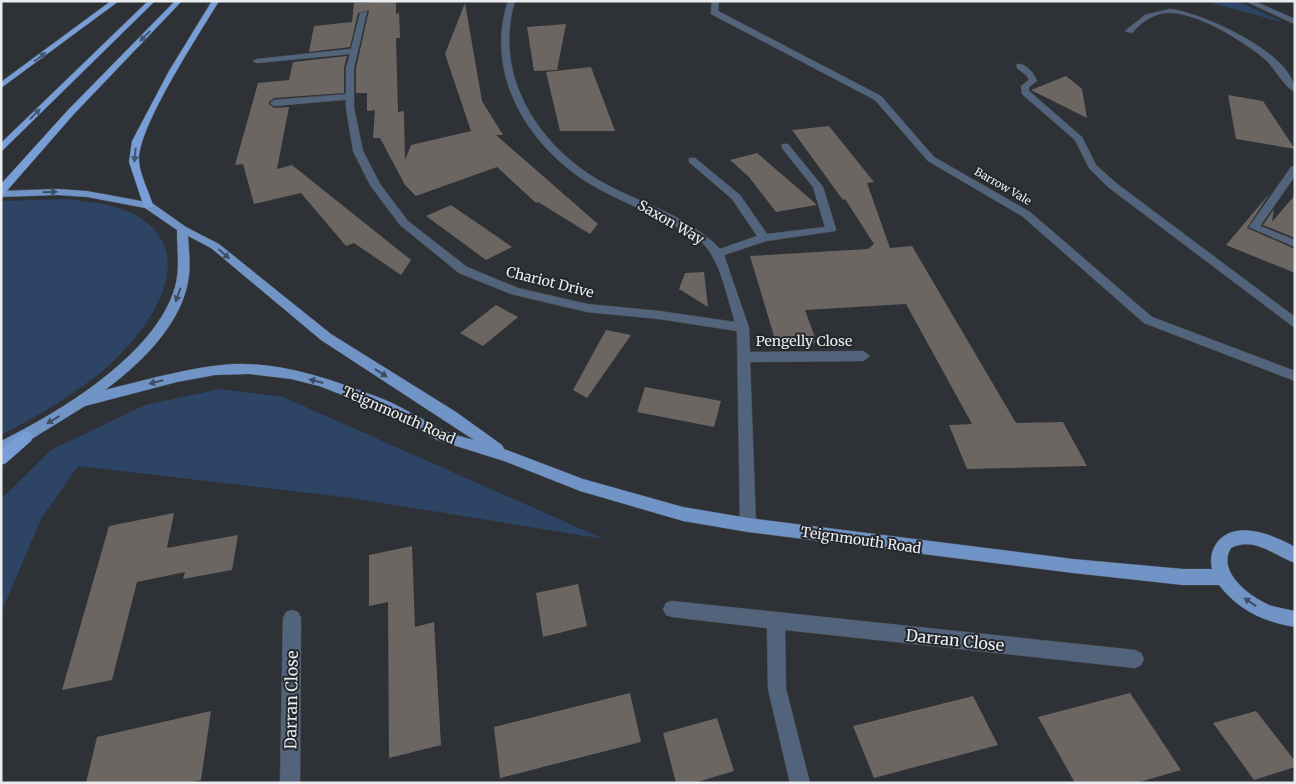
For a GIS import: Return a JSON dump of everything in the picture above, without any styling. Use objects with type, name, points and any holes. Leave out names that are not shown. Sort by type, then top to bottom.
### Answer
[{"type":"highway","points":[[1,86],[116,1]]},
{"type":"highway","points":[[1,149],[76,73],[152,1]]},
{"type":"highway","points":[[1,193],[29,158],[108,73],[179,1]]},
{"type":"highway","points":[[148,205],[134,162],[137,141],[173,71],[216,1]]},
{"type":"highway","points":[[1,459],[26,437]]},
{"type":"main road","points":[[1,193],[58,192],[87,194],[148,205]]},
{"type":"main road","name":"Teignmouth Road","points":[[148,205],[182,229],[215,246],[326,337],[451,416],[508,456]]},
{"type":"main road","points":[[1,448],[26,437],[84,400],[140,351],[172,310],[180,290],[184,270],[182,229]]},
{"type":"main road","name":"Teignmouth Road","points":[[84,400],[177,377],[215,370],[249,369],[282,373],[322,382],[381,404],[442,436],[508,456],[580,485],[683,514],[748,525],[1073,566],[1183,577],[1224,577]]},
{"type":"main road","points":[[1294,555],[1261,540],[1234,539],[1224,544],[1219,553],[1219,564],[1224,577],[1234,590],[1255,606],[1280,617],[1295,619]]},
{"type":"street","name":"Saxon Way","points":[[512,1],[506,19],[505,56],[512,89],[536,130],[556,152],[591,180],[660,212],[703,237],[718,253],[743,328],[748,525]]},
{"type":"street","name":"Barrow Vale","points":[[716,1],[714,12],[878,98],[932,159],[1026,214],[1148,320],[1295,376]]},
{"type":"street","points":[[1248,1],[1295,22]]},
{"type":"street","points":[[1129,31],[1134,24],[1161,12],[1173,11],[1187,15],[1226,32],[1267,57],[1295,89]]},
{"type":"street","name":"Chariot Drive","points":[[364,13],[353,51],[350,97],[358,152],[375,185],[404,223],[463,270],[515,291],[587,308],[659,315],[743,328]]},
{"type":"street","points":[[257,61],[353,51]]},
{"type":"street","points":[[1020,66],[1031,75],[1033,81],[1025,86],[1025,92],[1078,139],[1092,166],[1112,184],[1295,324]]},
{"type":"street","points":[[274,103],[350,97]]},
{"type":"street","points":[[718,253],[764,238],[831,229],[818,187],[785,146]]},
{"type":"street","points":[[692,160],[736,197],[764,238]]},
{"type":"street","points":[[1295,169],[1254,227],[1295,244]]},
{"type":"street","name":"Pengelly Close","points":[[745,357],[863,356]]},
{"type":"street","name":"Darran Close","points":[[672,609],[1135,658]]},
{"type":"street","name":"Darran Close","points":[[290,783],[292,618]]},
{"type":"street","points":[[776,621],[777,688],[800,783]]},
{"type":"shaded area","points":[[1204,1],[1237,1],[1285,23]]},
{"type":"shaded area","points":[[65,199],[104,204],[122,209],[139,217],[158,234],[166,253],[167,273],[162,294],[151,315],[137,335],[107,367],[56,404],[1,435],[1,201]]},
{"type":"shaded area","points":[[220,389],[283,397],[604,539],[352,498],[78,466],[41,519],[1,613],[1,499],[51,450],[145,405]]},
{"type":"building","points":[[396,1],[396,14],[399,13],[400,38],[396,38],[398,112],[404,111],[405,160],[411,145],[471,131],[445,54],[465,3],[482,101],[503,135],[496,135],[598,224],[590,234],[538,202],[536,203],[497,167],[416,196],[405,185],[380,138],[373,138],[375,110],[367,111],[367,93],[356,93],[356,68],[369,10],[358,13],[350,47],[309,52],[314,26],[352,22],[354,3]]},
{"type":"building","points":[[566,24],[557,70],[534,71],[527,27]]},
{"type":"building","points":[[347,56],[344,68],[344,93],[274,98],[269,102],[274,108],[289,107],[277,169],[292,165],[411,260],[401,275],[354,243],[346,246],[301,193],[254,204],[243,164],[235,165],[258,83],[289,80],[293,62]]},
{"type":"building","points":[[591,67],[615,131],[560,131],[546,72]]},
{"type":"building","points":[[1066,76],[1082,89],[1087,118],[1031,90]]},
{"type":"building","points":[[1228,95],[1263,101],[1295,149],[1236,139]]},
{"type":"building","points":[[829,126],[874,182],[867,183],[890,248],[912,246],[1016,423],[1063,422],[1087,466],[967,469],[949,425],[972,424],[906,304],[805,310],[817,343],[777,346],[750,256],[868,249],[874,244],[845,199],[843,200],[792,130]]},
{"type":"building","points":[[757,153],[816,205],[776,212],[749,177],[730,160]]},
{"type":"building","points":[[1270,193],[1247,228],[1295,249],[1295,273],[1226,245]]},
{"type":"building","points":[[1295,195],[1295,238],[1263,225],[1274,209],[1272,222]]},
{"type":"building","points":[[451,205],[512,247],[486,260],[426,216]]},
{"type":"building","points":[[704,272],[708,307],[679,289],[685,273]]},
{"type":"building","points":[[496,305],[518,317],[483,346],[460,333]]},
{"type":"building","points":[[606,330],[631,335],[587,398],[573,390]]},
{"type":"building","points":[[645,387],[721,401],[714,427],[637,412]]},
{"type":"building","points":[[174,513],[167,548],[238,535],[232,570],[183,579],[185,572],[137,582],[112,680],[62,690],[109,526]]},
{"type":"building","points":[[412,546],[415,627],[434,622],[441,745],[389,758],[388,602],[369,606],[369,555]]},
{"type":"building","points":[[578,584],[587,626],[543,637],[536,593]]},
{"type":"building","points":[[630,693],[641,742],[500,778],[494,727]]},
{"type":"building","points":[[1130,693],[1181,770],[1136,783],[1075,783],[1038,717]]},
{"type":"building","points":[[973,696],[998,745],[874,778],[853,726]]},
{"type":"building","points":[[211,711],[201,780],[188,783],[86,783],[97,737]]},
{"type":"building","points":[[1256,711],[1295,761],[1295,767],[1254,780],[1213,723]]},
{"type":"building","points":[[717,718],[734,771],[694,783],[676,783],[663,733]]}]
